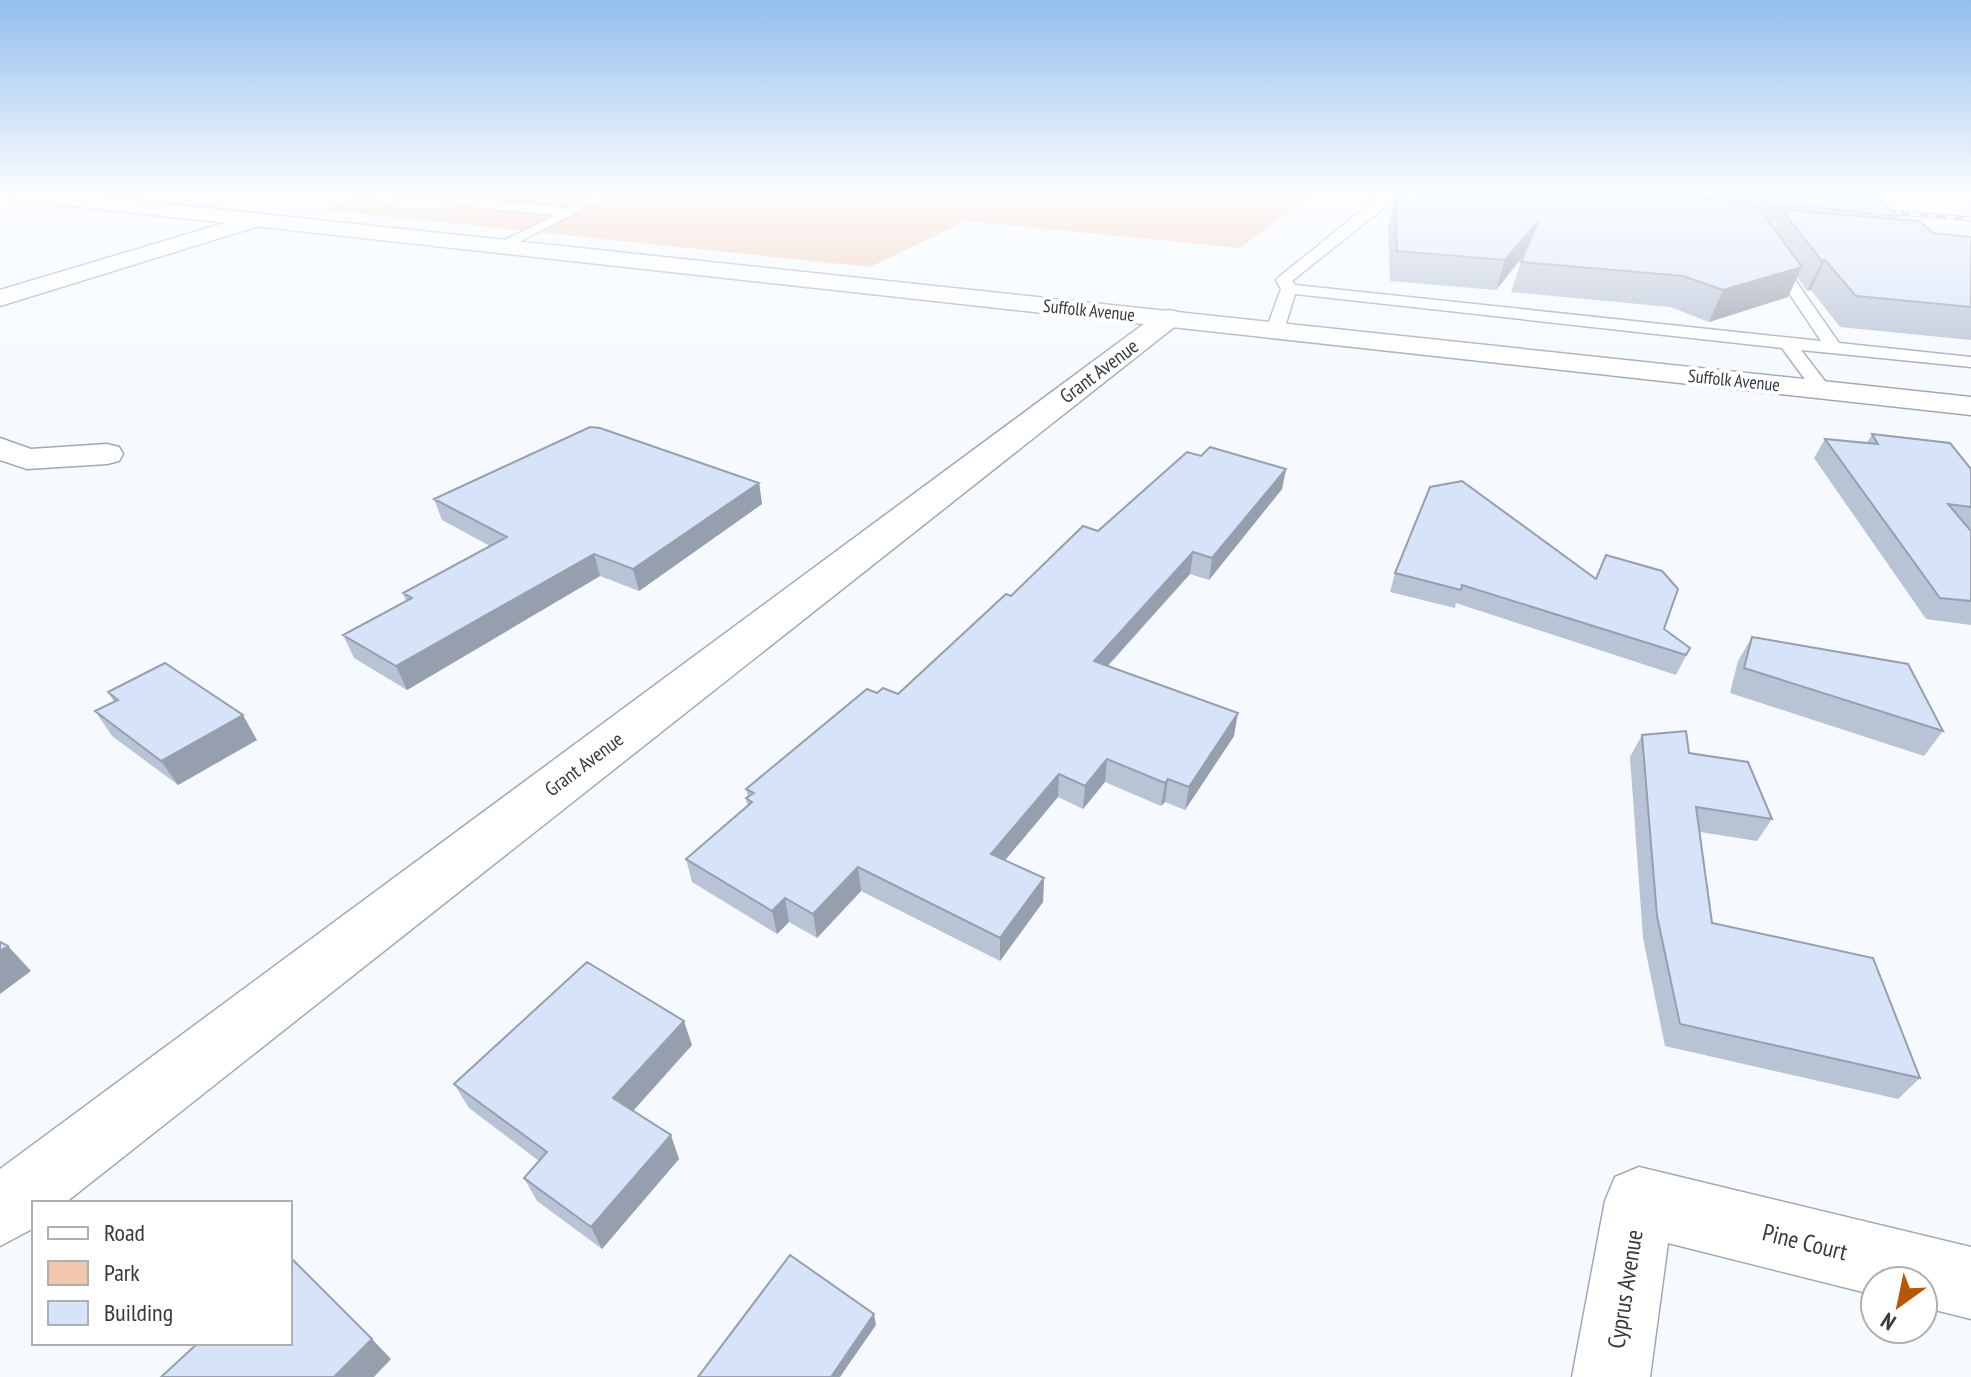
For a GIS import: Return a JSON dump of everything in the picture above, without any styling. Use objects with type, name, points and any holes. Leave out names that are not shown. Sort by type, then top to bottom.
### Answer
[{"type":"main road","points":[[0,298],[130,258]]},
{"type":"main road","name":"Suffolk Avenue","points":[[608,258],[1971,406]]},
{"type":"main road","name":"Grant Avenue","points":[[0,1211],[1169,318]]},
{"type":"main road","points":[[0,448],[27,459],[107,454]]},
{"type":"main road","name":"Pine Court","points":[[1639,1201],[1971,1283]]},
{"type":"main road","name":"Cyprus Avenue","points":[[1611,1377],[1639,1201]]},
{"type":"lane","points":[[1275,330],[1289,289],[1284,280],[1311,258]]},
{"type":"lane","points":[[1772,258],[1834,348]]},
{"type":"lane","points":[[1289,289],[1971,362]]},
{"type":"lane","points":[[1787,343],[1822,389]]},
{"type":"green space","points":[[787,258],[888,258],[870,267]]},
{"type":"building","points":[[1523,258],[1796,258],[1802,267],[1723,290],[1683,276],[1521,262]]},
{"type":"building","points":[[1820,258],[1971,258],[1971,307],[1856,296],[1825,260]]},
{"type":"building","points":[[590,427],[759,483],[633,569],[594,554],[396,666],[343,635],[412,598],[403,593],[507,537],[434,499]]},
{"type":"building","points":[[1872,434],[1950,443],[1971,469],[1971,507],[1948,504],[1971,531],[1971,601],[1940,598],[1825,439],[1878,444]]},
{"type":"building","points":[[1210,447],[1286,469],[1212,558],[1193,552],[1094,661],[1238,713],[1189,787],[1168,779],[1165,783],[1107,759],[1085,786],[1059,774],[991,854],[1044,878],[1000,938],[858,867],[813,914],[785,898],[772,911],[686,859],[752,802],[746,798],[754,793],[746,789],[867,689],[877,693],[883,688],[898,694],[1006,594],[1011,596],[1083,526],[1098,531],[1187,452],[1201,456]]},
{"type":"building","points":[[1462,481],[1596,579],[1606,555],[1662,571],[1678,589],[1664,629],[1690,648],[1686,655],[1462,585],[1461,590],[1395,573],[1430,487]]},
{"type":"building","points":[[1752,637],[1908,664],[1943,731],[1744,668]]},
{"type":"building","points":[[165,663],[243,715],[161,761],[95,711],[118,700],[108,692]]},
{"type":"building","points":[[1686,731],[1689,753],[1748,762],[1772,819],[1696,807],[1712,923],[1873,958],[1920,1078],[1680,1024],[1657,916],[1642,735]]},
{"type":"building","points":[[587,962],[684,1021],[613,1098],[671,1135],[591,1227],[524,1178],[547,1152],[454,1084]]},
{"type":"building","points":[[790,1255],[874,1314],[831,1377],[698,1377]]},
{"type":"building","points":[[292,1259],[372,1339],[334,1377],[161,1377],[196,1345],[292,1345]]}]
